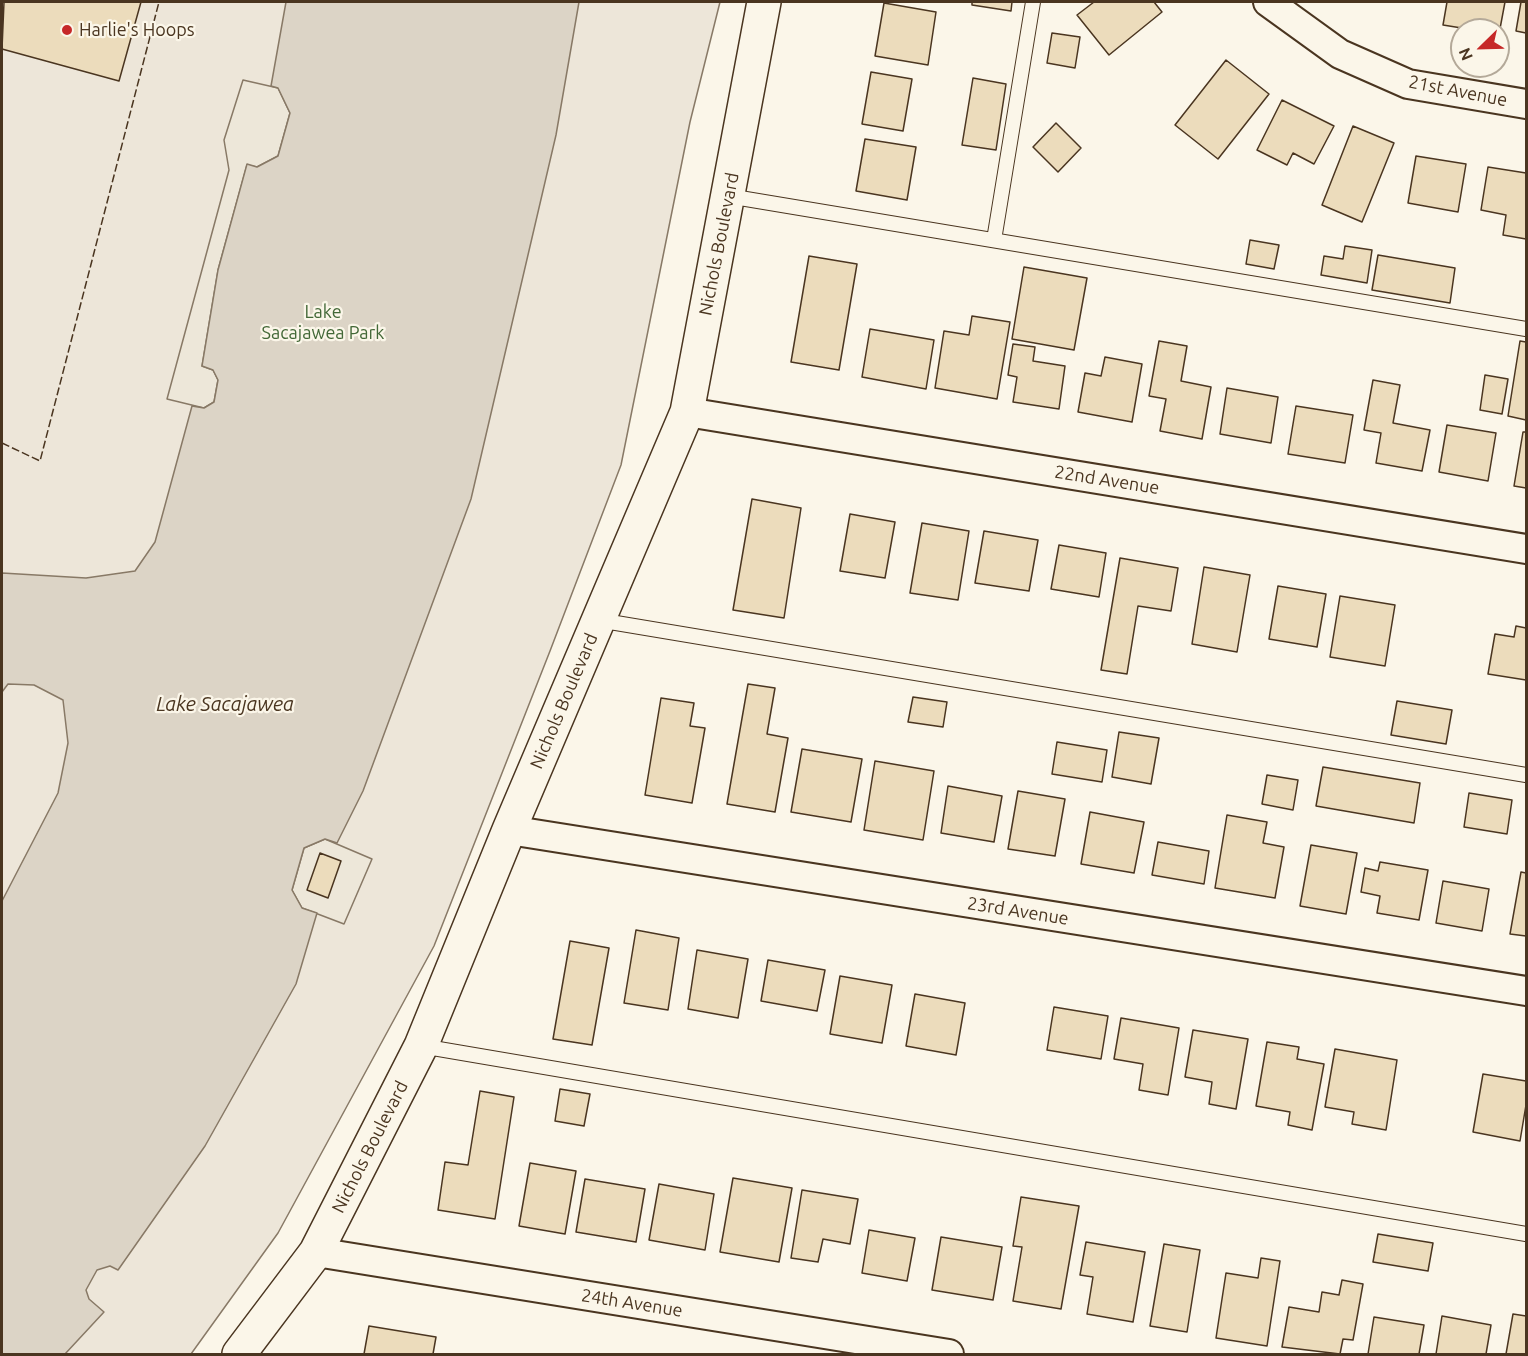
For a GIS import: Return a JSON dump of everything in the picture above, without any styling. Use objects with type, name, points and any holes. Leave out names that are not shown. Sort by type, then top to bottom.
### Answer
[{"type":"main road","name":"Nichols Boulevard","points":[[239,1354],[316,1252],[421,1046],[508,830],[687,411],[764,2]]},
{"type":"street","name":"21st Avenue","points":[[1268,2],[1340,54],[1408,84],[1527,104]]},
{"type":"street","name":"22nd Avenue","points":[[687,411],[1527,549]]},
{"type":"street","name":"23rd Avenue","points":[[508,830],[1527,991]]},
{"type":"street","name":"24th Avenue","points":[[316,1252],[948,1354]]},
{"type":"lane","points":[[994,240],[1033,2]]},
{"type":"lane","points":[[728,196],[1527,329]]},
{"type":"lane","points":[[598,620],[1527,775]]},
{"type":"lane","points":[[421,1046],[1527,1234]]},
{"type":"green space","name":"Lake Sacajawea Park","points":[[2,2],[720,2],[690,122],[621,465],[550,651],[434,946],[278,1233],[191,1354],[2,1354]]},
{"type":"shaded area","points":[[243,80],[278,88],[290,113],[278,156],[257,167],[247,165],[218,270],[202,366],[213,370],[218,380],[214,402],[204,408],[167,399],[229,170],[224,140]]},
{"type":"shaded area","points":[[325,839],[372,859],[344,924],[302,908],[292,890],[304,848]]},
{"type":"water","name":"Lake Sacajawea","points":[[286,2],[579,2],[556,135],[471,499],[363,791],[337,843],[325,839],[304,848],[292,890],[302,908],[317,913],[296,984],[205,1146],[118,1270],[110,1266],[97,1270],[86,1290],[89,1299],[104,1312],[65,1354],[2,1354],[2,901],[58,793],[68,743],[63,700],[34,685],[8,684],[2,692],[2,573],[86,578],[135,571],[155,542],[192,406],[204,408],[214,402],[218,380],[213,370],[202,366],[218,270],[247,164],[257,167],[278,156],[290,113],[278,88],[271,86]]},
{"type":"building","name":"Harlie's Hoops","points":[[4,2],[141,2],[119,81],[2,49]]},
{"type":"building","points":[[972,2],[1012,2],[1011,11],[972,5]]},
{"type":"building","points":[[1094,2],[1154,2],[1162,12],[1109,55],[1077,15]]},
{"type":"building","points":[[1447,2],[1505,2],[1502,18],[1450,18],[1450,26],[1443,25]]},
{"type":"building","points":[[1521,2],[1526,2],[1526,33],[1516,31]]},
{"type":"building","points":[[884,3],[936,12],[928,65],[875,56]]},
{"type":"building","points":[[1052,33],[1080,37],[1075,68],[1047,63]]},
{"type":"building","points":[[1226,60],[1269,94],[1218,159],[1175,125]]},
{"type":"building","points":[[871,72],[912,79],[903,131],[862,124]]},
{"type":"building","points":[[973,78],[1006,84],[996,150],[962,145]]},
{"type":"building","points":[[1282,100],[1334,126],[1314,164],[1293,153],[1287,165],[1257,150]]},
{"type":"building","points":[[1056,123],[1081,148],[1058,172],[1033,147]]},
{"type":"building","points":[[1353,126],[1394,143],[1362,222],[1322,205]]},
{"type":"building","points":[[865,139],[916,147],[907,200],[856,191]]},
{"type":"building","points":[[1416,156],[1466,164],[1458,212],[1408,203]]},
{"type":"building","points":[[1488,167],[1526,173],[1526,239],[1503,235],[1506,215],[1481,210]]},
{"type":"building","points":[[1250,240],[1279,245],[1274,269],[1246,264]]},
{"type":"building","points":[[1345,246],[1372,250],[1367,283],[1321,275],[1324,256],[1343,259]]},
{"type":"building","points":[[1378,255],[1455,268],[1450,303],[1372,290]]},
{"type":"building","points":[[809,256],[857,264],[839,370],[791,362]]},
{"type":"building","points":[[1024,267],[1087,278],[1074,350],[1012,339]]},
{"type":"building","points":[[972,316],[1010,322],[997,399],[935,388],[944,331],[969,335]]},
{"type":"building","points":[[870,329],[934,340],[926,389],[862,377]]},
{"type":"building","points":[[1159,341],[1187,346],[1181,381],[1211,387],[1202,439],[1160,431],[1166,399],[1149,396]]},
{"type":"building","points":[[1520,341],[1526,342],[1526,420],[1508,416]]},
{"type":"building","points":[[1013,344],[1035,347],[1033,361],[1065,366],[1059,409],[1013,402],[1017,377],[1008,375]]},
{"type":"building","points":[[1105,357],[1142,364],[1132,422],[1078,412],[1085,373],[1101,376]]},
{"type":"building","points":[[1485,375],[1508,379],[1502,414],[1480,410]]},
{"type":"building","points":[[1373,380],[1400,385],[1393,423],[1430,430],[1422,471],[1376,463],[1381,433],[1364,430]]},
{"type":"building","points":[[1227,388],[1278,397],[1271,443],[1220,434]]},
{"type":"building","points":[[1296,406],[1353,415],[1345,463],[1288,454]]},
{"type":"building","points":[[1447,425],[1496,433],[1488,481],[1439,472]]},
{"type":"building","points":[[1523,432],[1526,432],[1526,488],[1514,486]]},
{"type":"building","points":[[752,499],[801,508],[784,618],[733,610]]},
{"type":"building","points":[[850,514],[895,522],[885,578],[840,571]]},
{"type":"building","points":[[922,523],[969,531],[958,600],[910,593]]},
{"type":"building","points":[[984,531],[1038,540],[1029,591],[975,583]]},
{"type":"building","points":[[1059,545],[1106,553],[1099,597],[1051,589]]},
{"type":"building","points":[[1120,558],[1178,568],[1171,611],[1138,606],[1127,674],[1101,670]]},
{"type":"building","points":[[1204,567],[1250,575],[1237,652],[1192,644]]},
{"type":"building","points":[[1278,586],[1326,594],[1317,647],[1269,639]]},
{"type":"building","points":[[1340,596],[1395,605],[1385,666],[1330,657]]},
{"type":"building","points":[[1516,626],[1526,628],[1526,680],[1488,674],[1495,634],[1514,637]]},
{"type":"building","points":[[748,684],[775,688],[767,734],[788,738],[775,812],[727,804]]},
{"type":"building","points":[[913,697],[947,702],[943,727],[908,722]]},
{"type":"building","points":[[661,698],[694,703],[690,726],[705,728],[692,803],[645,795]]},
{"type":"building","points":[[1397,701],[1452,710],[1446,744],[1391,735]]},
{"type":"building","points":[[1119,732],[1159,738],[1151,784],[1112,777]]},
{"type":"building","points":[[1057,742],[1107,750],[1102,782],[1052,774]]},
{"type":"building","points":[[802,749],[862,759],[851,822],[791,812]]},
{"type":"building","points":[[875,761],[934,771],[923,840],[864,830]]},
{"type":"building","points":[[1323,767],[1420,783],[1414,823],[1316,806]]},
{"type":"building","points":[[1267,775],[1298,780],[1293,810],[1262,804]]},
{"type":"building","points":[[948,786],[1002,796],[994,842],[941,833]]},
{"type":"building","points":[[1018,791],[1065,799],[1055,856],[1008,849]]},
{"type":"building","points":[[1469,793],[1512,800],[1507,834],[1464,827]]},
{"type":"building","points":[[1090,812],[1144,822],[1134,873],[1081,864]]},
{"type":"building","points":[[1227,815],[1267,822],[1263,843],[1284,847],[1275,898],[1215,888]]},
{"type":"building","points":[[1158,842],[1209,851],[1204,884],[1152,875]]},
{"type":"building","points":[[1311,845],[1357,853],[1346,914],[1300,906]]},
{"type":"building","points":[[320,853],[341,861],[328,898],[307,890]]},
{"type":"building","points":[[1380,862],[1428,870],[1419,920],[1377,913],[1380,896],[1361,892],[1365,868],[1378,871]]},
{"type":"building","points":[[1521,872],[1526,873],[1526,936],[1510,934]]},
{"type":"building","points":[[1443,881],[1489,889],[1482,931],[1436,923]]},
{"type":"building","points":[[636,930],[679,938],[668,1010],[624,1003]]},
{"type":"building","points":[[570,941],[609,948],[592,1045],[553,1039]]},
{"type":"building","points":[[697,950],[748,959],[738,1018],[688,1009]]},
{"type":"building","points":[[768,960],[825,970],[817,1011],[761,1001]]},
{"type":"building","points":[[840,976],[892,985],[882,1043],[830,1034]]},
{"type":"building","points":[[915,994],[965,1003],[956,1055],[906,1046]]},
{"type":"building","points":[[1054,1007],[1108,1016],[1101,1059],[1047,1050]]},
{"type":"building","points":[[1121,1018],[1179,1028],[1168,1095],[1139,1090],[1143,1064],[1114,1059]]},
{"type":"building","points":[[1193,1030],[1248,1039],[1236,1109],[1209,1104],[1212,1082],[1185,1077]]},
{"type":"building","points":[[1267,1042],[1299,1047],[1297,1059],[1324,1064],[1312,1130],[1288,1125],[1290,1112],[1256,1106]]},
{"type":"building","points":[[1335,1049],[1397,1060],[1386,1130],[1352,1124],[1354,1112],[1325,1107]]},
{"type":"building","points":[[1483,1074],[1526,1081],[1526,1105],[1520,1141],[1473,1132]]},
{"type":"building","points":[[560,1089],[590,1094],[584,1126],[555,1121]]},
{"type":"building","points":[[480,1091],[514,1097],[495,1219],[438,1210],[445,1162],[468,1165]]},
{"type":"building","points":[[530,1163],[576,1171],[565,1234],[519,1226]]},
{"type":"building","points":[[733,1178],[792,1188],[779,1262],[720,1252]]},
{"type":"building","points":[[585,1179],[645,1189],[636,1242],[576,1232]]},
{"type":"building","points":[[659,1184],[714,1194],[705,1250],[649,1240]]},
{"type":"building","points":[[802,1190],[858,1199],[850,1244],[823,1239],[818,1262],[791,1258]]},
{"type":"building","points":[[1021,1197],[1079,1206],[1061,1309],[1013,1301],[1022,1247],[1013,1246]]},
{"type":"building","points":[[869,1230],[915,1238],[907,1281],[862,1273]]},
{"type":"building","points":[[1378,1234],[1433,1243],[1428,1271],[1373,1262]]},
{"type":"building","points":[[941,1237],[1002,1247],[993,1300],[932,1290]]},
{"type":"building","points":[[1086,1242],[1145,1252],[1133,1322],[1087,1314],[1093,1277],[1080,1275]]},
{"type":"building","points":[[1164,1244],[1200,1250],[1187,1332],[1150,1326]]},
{"type":"building","points":[[1261,1258],[1280,1261],[1267,1346],[1216,1338],[1226,1273],[1258,1278]]},
{"type":"building","points":[[1342,1280],[1363,1284],[1353,1340],[1343,1339],[1340,1354],[1282,1347],[1289,1307],[1319,1312],[1322,1292],[1339,1295]]},
{"type":"building","points":[[1513,1314],[1526,1316],[1526,1354],[1506,1354]]},
{"type":"building","points":[[1442,1316],[1491,1325],[1486,1354],[1436,1354]]},
{"type":"building","points":[[1374,1317],[1424,1325],[1419,1354],[1368,1354]]},
{"type":"building","points":[[369,1326],[436,1337],[433,1354],[364,1354]]},
{"type":"fence","points":[[2,443],[40,461],[159,2]]},
{"type":"place","name":"Harlie's Hoops","points":[[67,30]]}]
